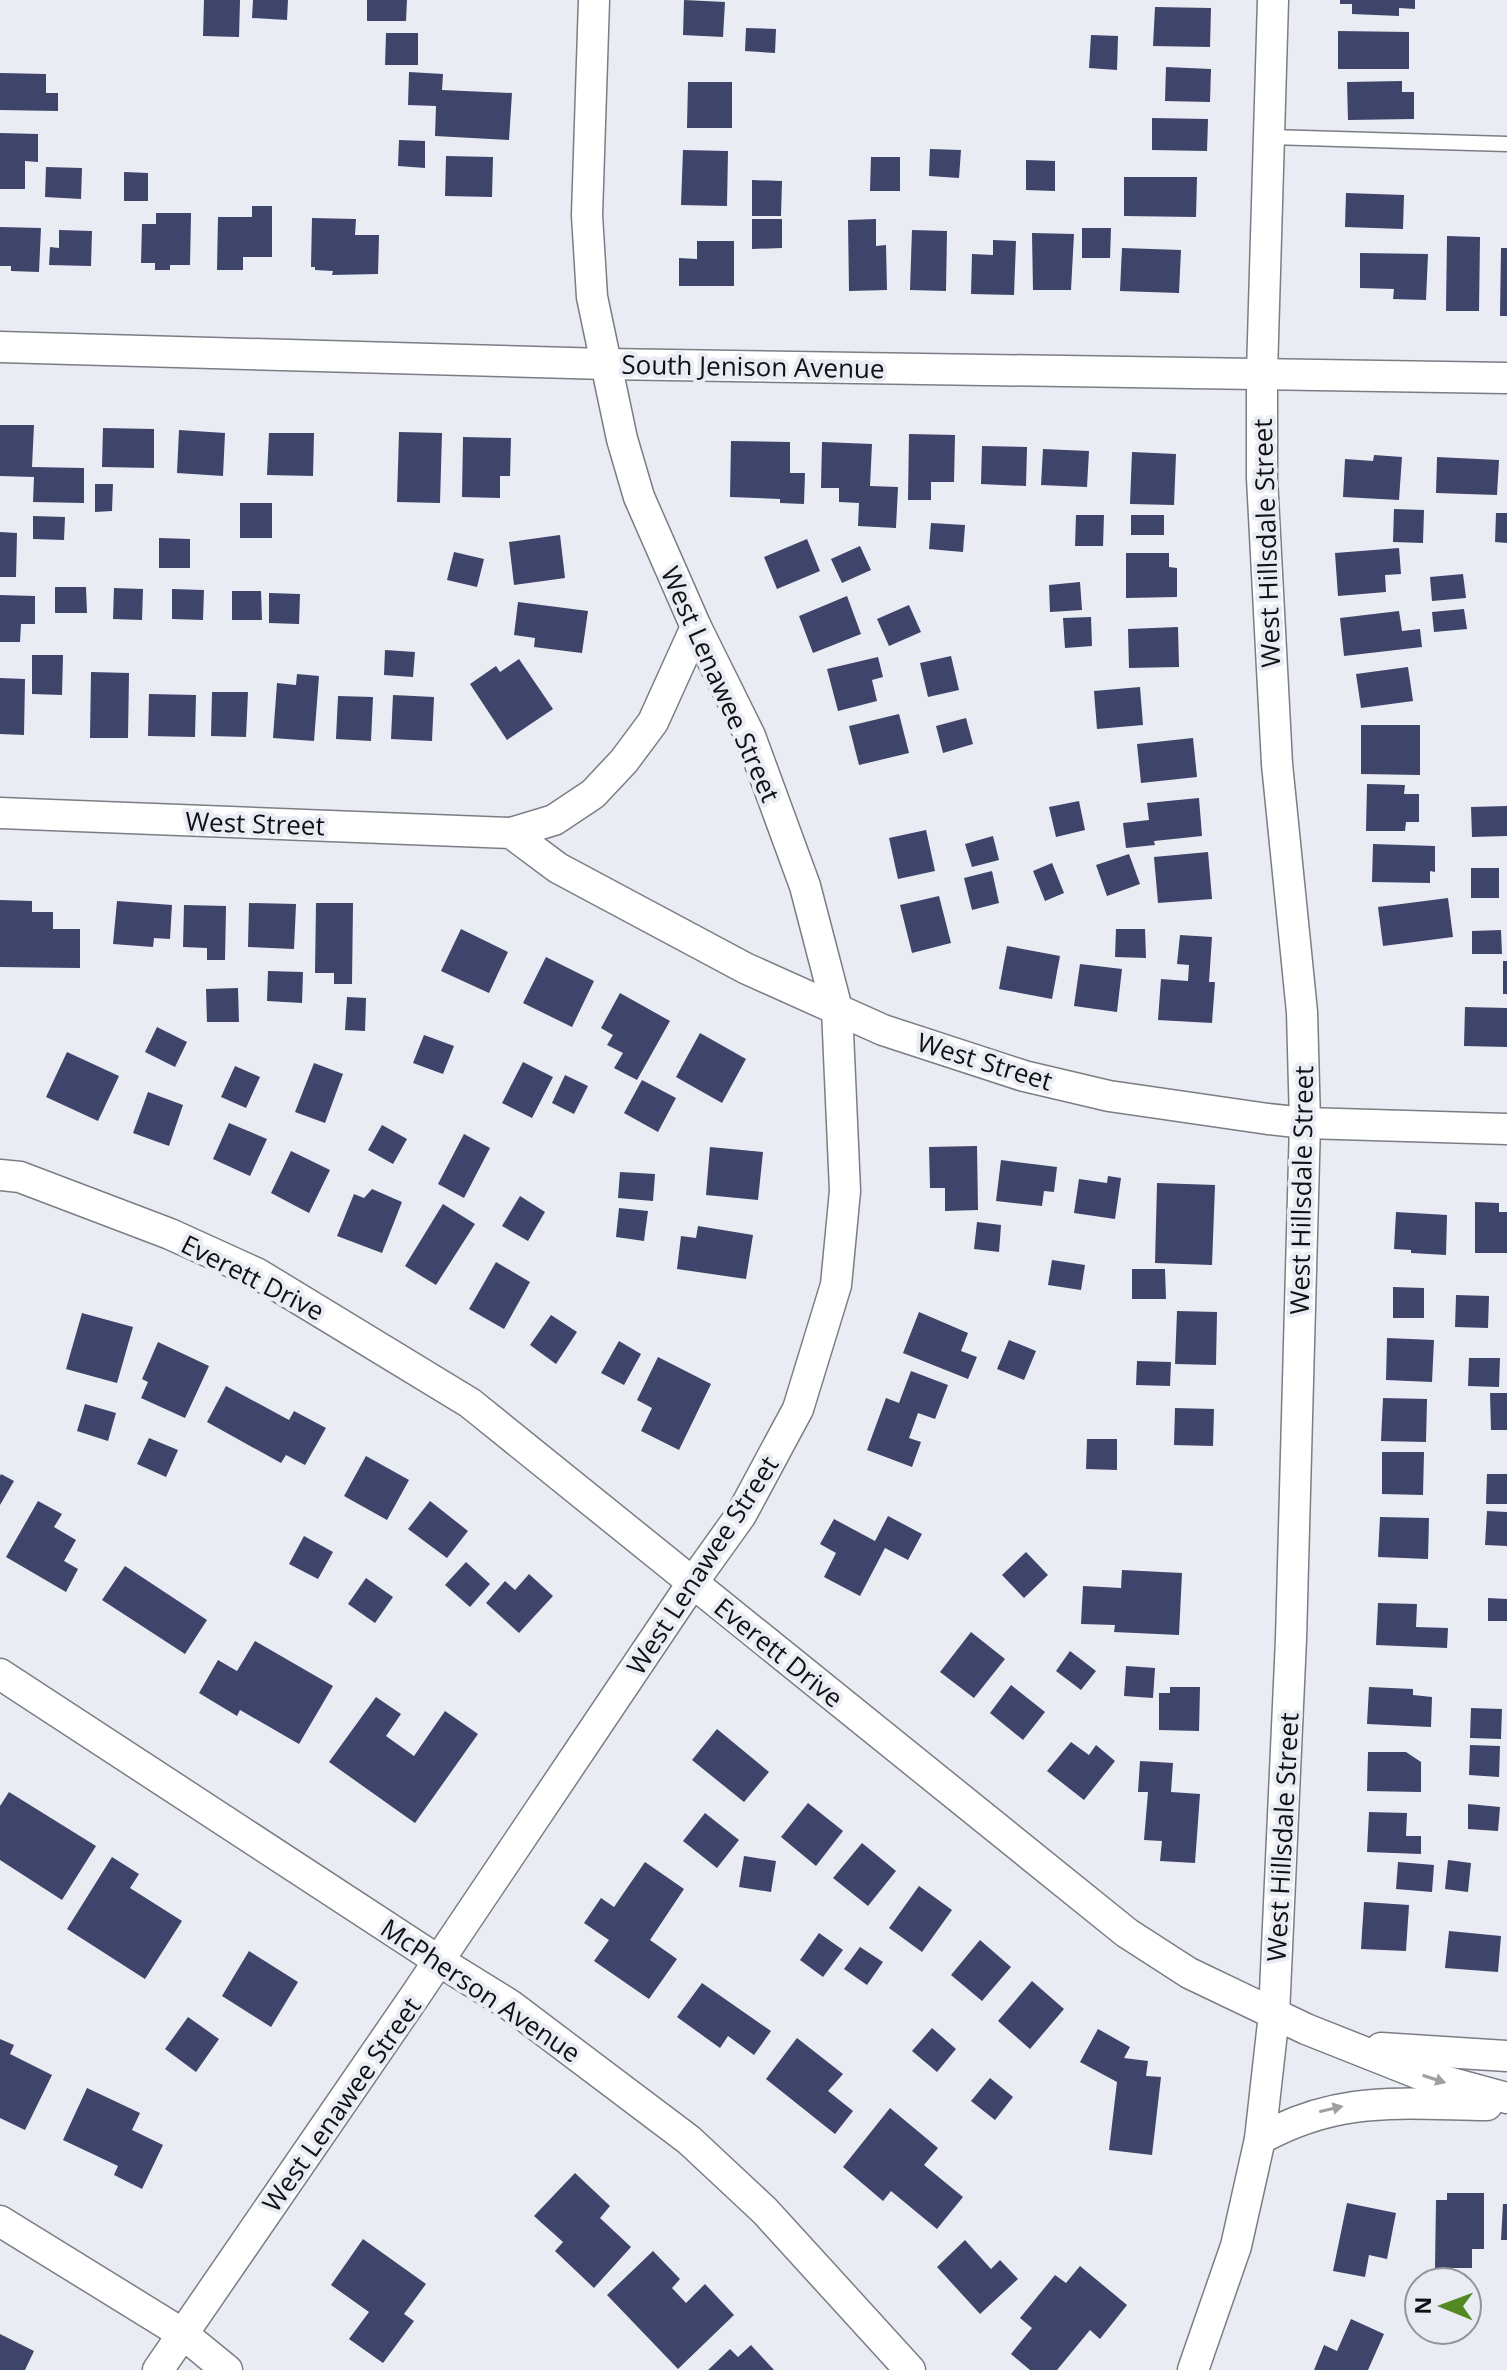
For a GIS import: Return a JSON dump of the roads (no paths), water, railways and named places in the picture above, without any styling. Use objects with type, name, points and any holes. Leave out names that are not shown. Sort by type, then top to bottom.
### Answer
[{"type":"street","name":"West Lenawee Street","points":[[158,2370],[741,1515],[798,1409],[836,1285],[845,1191],[837,1009],[805,886],[750,736],[696,627],[639,497],[622,439],[592,297],[587,215],[594,0]]},
{"type":"street","name":"West Hillsdale Street","points":[[1193,2370],[1236,2246],[1260,2139],[1274,2014],[1291,1639],[1305,1123],[1302,1012],[1277,764],[1268,635],[1262,478],[1262,373],[1273,0]]},
{"type":"street","name":"South Jenison Avenue","points":[[0,347],[606,364],[1507,378]]},
{"type":"street","name":"West Street","points":[[0,813],[511,833],[554,820],[593,794],[624,761],[653,722],[696,627]]},
{"type":"street","name":"West Street","points":[[511,833],[558,868],[745,968],[897,1034],[1024,1076],[1124,1099],[1305,1123],[1507,1129]]},
{"type":"street","name":"Everett Drive","points":[[7,1170],[170,1234],[258,1274],[470,1403],[1127,1933],[1189,1973],[1274,2014],[1422,2075],[1507,2098]]},
{"type":"street","name":"McPherson Avenue","points":[[0,1674],[510,2005],[689,2140],[765,2211],[910,2370]]},
{"type":"street","name":"Everett Drive","points":[[1336,2041],[1416,2052],[1507,2056]]},
{"type":"street","points":[[1260,2139],[1287,2124],[1343,2107],[1507,2105]]},
{"type":"street","points":[[0,2221],[183,2334],[227,2370]]},
{"type":"lane","points":[[1269,137],[1507,144]]}]
